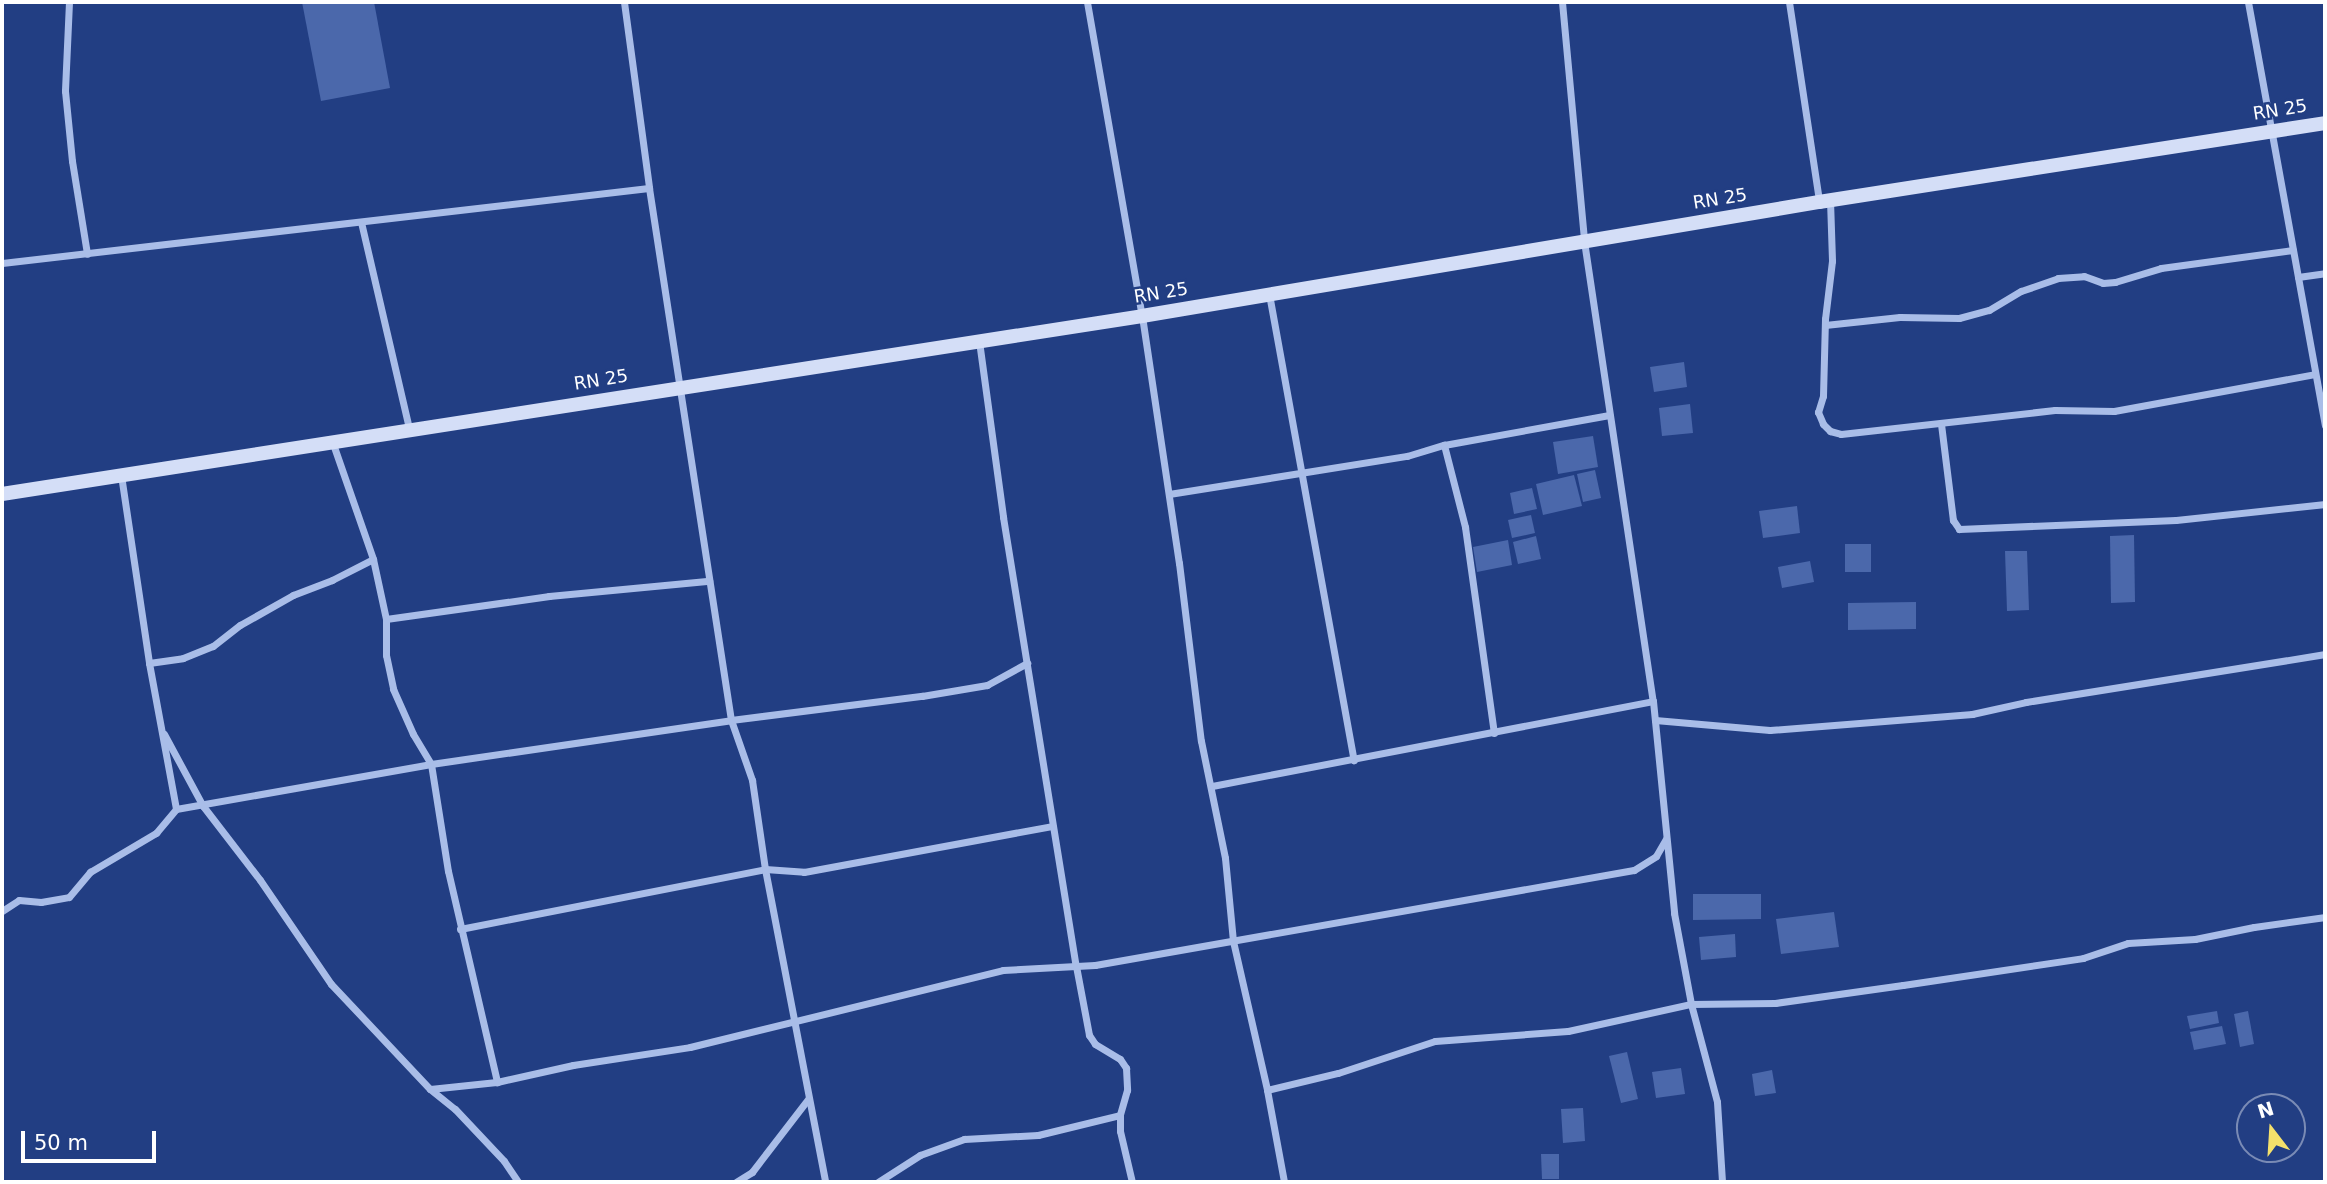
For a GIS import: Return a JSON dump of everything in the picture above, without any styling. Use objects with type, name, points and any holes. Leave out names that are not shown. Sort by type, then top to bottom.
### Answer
[{"type":"main road","name":"RN 25","points":[[2,494],[1142,316],[1825,201],[2325,122]]},
{"type":"street","points":[[69,2],[65,91],[72,161],[88,254]]},
{"type":"street","points":[[624,2],[649,188],[731,720],[752,780],[765,869],[825,1182]]},
{"type":"street","points":[[1087,2],[1142,316],[1169,494],[1201,741],[1225,858],[1233,941],[1267,1090],[1284,1182]]},
{"type":"street","points":[[1562,2],[1584,241],[1653,701],[1674,913],[1691,1004],[1717,1102],[1722,1182]]},
{"type":"street","points":[[1789,2],[1825,201],[1832,261],[1825,325],[1823,396],[1818,412],[1822,424],[1841,434],[2055,410],[2114,411],[2315,374]]},
{"type":"street","points":[[2248,2],[2325,425]]},
{"type":"street","points":[[2,263],[649,188]]},
{"type":"street","points":[[361,222],[409,429]]},
{"type":"street","points":[[1825,325],[1900,317],[1959,318],[1989,310],[2021,291],[2058,278],[2084,276],[2104,283],[2115,282],[2161,268],[2293,250]]},
{"type":"street","points":[[2298,277],[2325,273]]},
{"type":"street","points":[[1269,294],[1354,760]]},
{"type":"street","points":[[979,341],[1052,826],[1076,966],[1089,1035],[1095,1044],[1121,1059],[1126,1068],[1127,1090],[1120,1115],[1120,1131],[1132,1182]]},
{"type":"street","points":[[1169,494],[1408,456],[1444,446],[1609,415]]},
{"type":"street","points":[[1941,424],[1953,520],[1959,529],[2176,520],[2325,504]]},
{"type":"street","points":[[332,441],[373,559],[386,619],[386,655],[393,689],[413,734],[431,764],[460,929],[497,1082]]},
{"type":"street","points":[[1444,446],[1465,527],[1494,733]]},
{"type":"street","points":[[121,474],[149,663],[176,809]]},
{"type":"street","points":[[149,663],[183,658],[213,646],[240,625],[293,595],[332,580],[373,559]]},
{"type":"street","points":[[386,619],[549,596],[709,580]]},
{"type":"street","points":[[1655,720],[1770,730],[1972,714],[2026,702],[2325,654]]},
{"type":"street","points":[[2,911],[19,900],[41,902],[69,897],[89,872],[156,833],[176,809],[431,764],[987,685],[1027,663]]},
{"type":"street","points":[[1212,786],[1653,701]]},
{"type":"street","points":[[160,728],[203,806],[260,880],[331,984],[430,1089],[455,1109],[504,1161],[518,1182]]},
{"type":"street","points":[[460,929],[765,869],[804,872],[1052,826]]},
{"type":"street","points":[[430,1089],[497,1082],[573,1065],[690,1047],[1003,970],[1076,966],[1634,870],[1649,863],[1666,839]]},
{"type":"street","points":[[1267,1090],[1382,1060],[1435,1041],[1568,1031],[1691,1004],[1775,1003],[2031,967],[2083,958],[2128,943],[2195,939],[2254,927],[2325,918]]},
{"type":"street","points":[[736,1182],[752,1172],[808,1099]]},
{"type":"street","points":[[878,1182],[919,1155],[964,1139],[1038,1135],[1120,1115]]},
{"type":"building","points":[[302,2],[374,2],[390,88],[321,101]]},
{"type":"building","points":[[1684,362],[1687,387],[1654,392],[1650,367]]},
{"type":"building","points":[[1690,404],[1693,433],[1662,436],[1659,408]]},
{"type":"building","points":[[1593,436],[1598,467],[1558,474],[1553,442]]},
{"type":"building","points":[[1595,470],[1601,498],[1583,502],[1577,474]]},
{"type":"building","points":[[1574,475],[1582,506],[1543,515],[1536,484]]},
{"type":"building","points":[[1532,488],[1537,509],[1514,514],[1510,493]]},
{"type":"building","points":[[1797,506],[1800,533],[1763,538],[1759,511]]},
{"type":"building","points":[[1531,515],[1535,533],[1512,538],[1508,520]]},
{"type":"building","points":[[2134,535],[2135,602],[2111,603],[2110,536]]},
{"type":"building","points":[[1536,536],[1541,559],[1518,564],[1513,542]]},
{"type":"building","points":[[1508,540],[1512,565],[1477,572],[1473,547]]},
{"type":"building","points":[[1845,544],[1871,544],[1871,572],[1845,572]]},
{"type":"building","points":[[2005,551],[2027,551],[2029,610],[2007,611]]},
{"type":"building","points":[[1810,561],[1814,582],[1782,588],[1778,567]]},
{"type":"building","points":[[1916,602],[1916,629],[1848,630],[1848,603]]},
{"type":"building","points":[[1693,894],[1761,894],[1761,919],[1693,920]]},
{"type":"building","points":[[1834,912],[1839,947],[1781,954],[1776,919]]},
{"type":"building","points":[[1735,934],[1736,957],[1701,960],[1699,937]]},
{"type":"building","points":[[2217,1011],[2219,1023],[2190,1029],[2187,1016]]},
{"type":"building","points":[[2248,1011],[2254,1044],[2240,1047],[2234,1014]]},
{"type":"building","points":[[2222,1026],[2226,1044],[2194,1050],[2190,1032]]},
{"type":"building","points":[[1627,1052],[1638,1099],[1621,1103],[1609,1056]]},
{"type":"building","points":[[1681,1068],[1685,1094],[1656,1098],[1652,1072]]},
{"type":"building","points":[[1772,1070],[1776,1093],[1755,1096],[1752,1074]]},
{"type":"building","points":[[1583,1108],[1585,1141],[1563,1143],[1561,1109]]},
{"type":"building","points":[[1541,1154],[1559,1154],[1559,1179],[1542,1179]]}]
